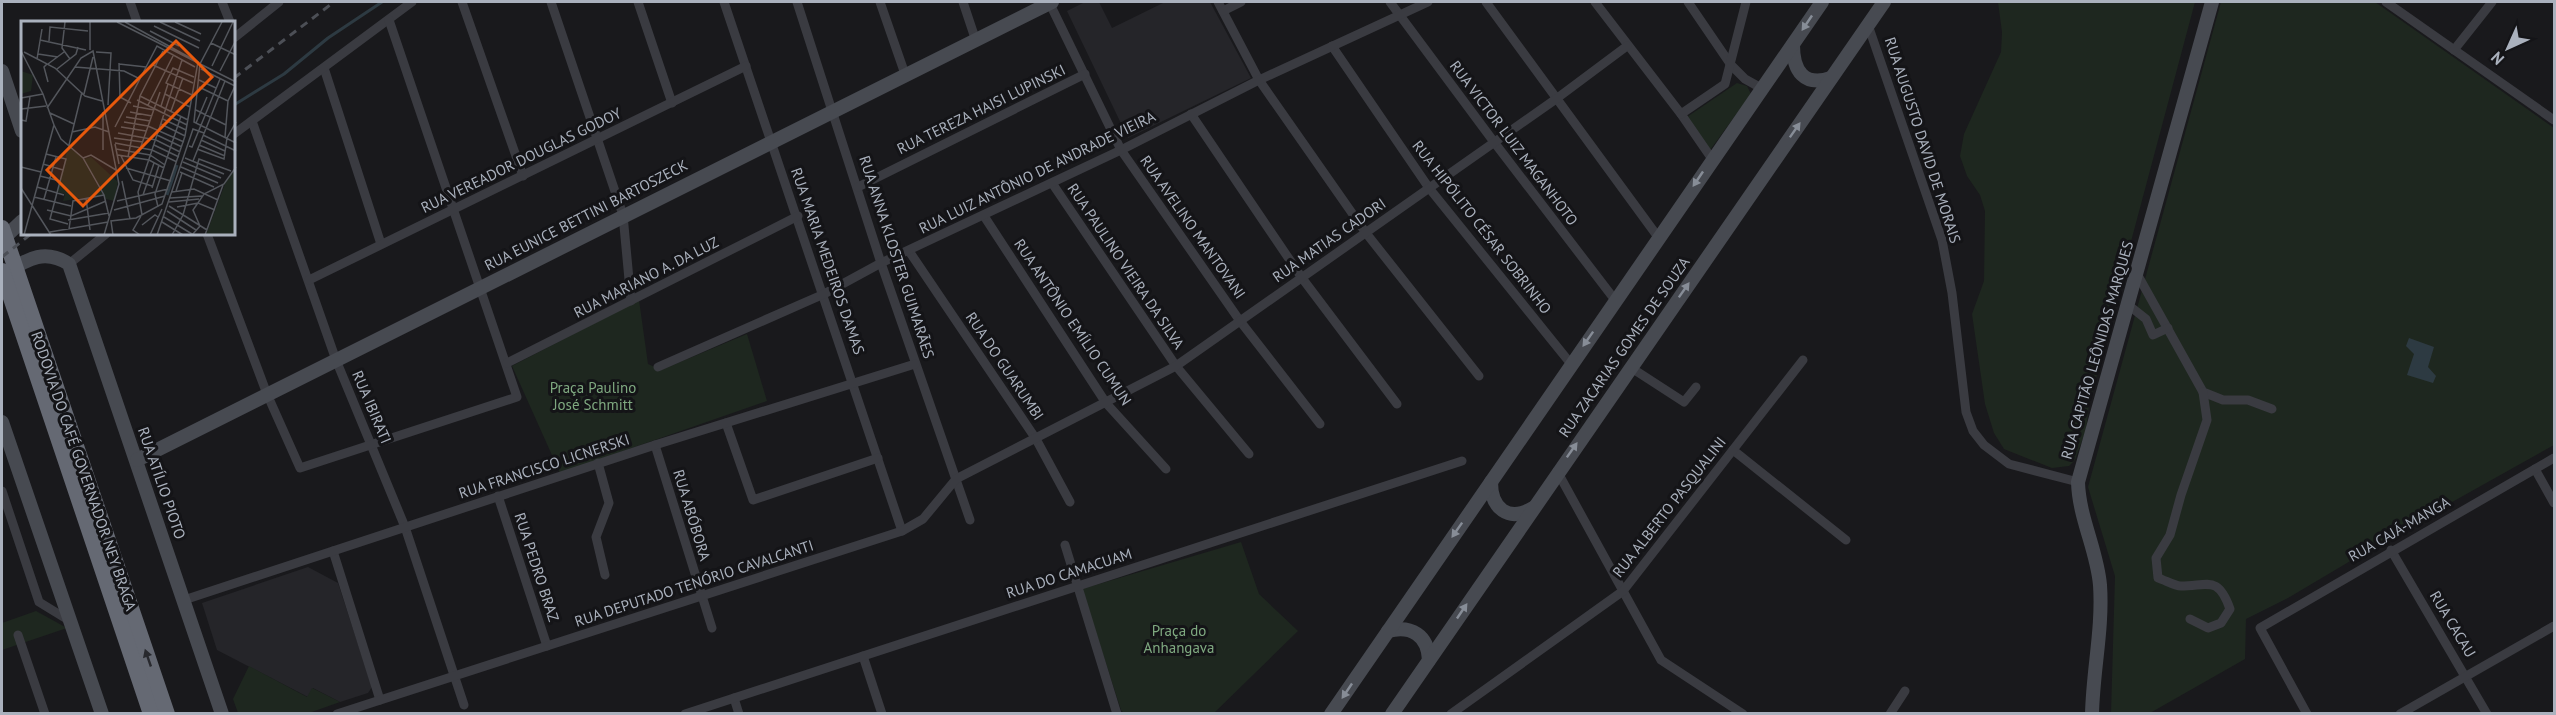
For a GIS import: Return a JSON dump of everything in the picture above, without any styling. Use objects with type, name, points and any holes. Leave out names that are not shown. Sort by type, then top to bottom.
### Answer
[{"type":"highway","name":"RODOVIA DO CAFÉ GOVERNADOR NEY BRAGA","points":[[2,228],[8,279],[151,714]]},
{"type":"highway","name":"RODOVIA DO CAFÉ GOVERNADOR NEY BRAGA","points":[[8,279],[167,714]]},
{"type":"street","points":[[130,2],[137,21]]},
{"type":"street","points":[[222,2],[230,21]]},
{"type":"street","points":[[236,34],[279,2]]},
{"type":"street","points":[[236,133],[412,2]]},
{"type":"street","points":[[462,2],[523,176]]},
{"type":"street","points":[[551,2],[623,215],[632,301]]},
{"type":"street","points":[[638,2],[672,103]]},
{"type":"street","name":"RUA MARIA MEDEIROS DAMAS","points":[[724,2],[798,216],[902,531]]},
{"type":"street","name":"RUA ANNA KLOSTER GUIMARÃES","points":[[798,2],[881,263],[970,520]]},
{"type":"street","points":[[880,2],[905,74]]},
{"type":"street","points":[[963,2],[975,38]]},
{"type":"street","name":"RUA EUNICE BETTINI BARTOSZECK","points":[[137,460],[1050,2]]},
{"type":"street","name":"RUA AVELINO MANTOVANI","points":[[1050,2],[1121,150],[1240,321],[1320,424]]},
{"type":"street","points":[[1241,2],[1221,6],[1259,80],[1366,233],[1479,376]]},
{"type":"street","name":"RUA VICTOR LUIZ MAGANHOTO","points":[[1390,2],[1615,300]]},
{"type":"street","name":"RUA LUIZ ANTÔNIO DE ANDRADE VIEIRA","points":[[658,367],[824,294],[881,263],[1121,150],[1259,80],[1428,2]]},
{"type":"street","points":[[1486,2],[1658,237]]},
{"type":"street","points":[[1595,2],[1681,114],[1712,159]]},
{"type":"street","points":[[1688,2],[1731,64],[1745,79],[1762,89]]},
{"type":"street","points":[[1725,84],[1746,2]]},
{"type":"street","points":[[1331,714],[1822,2]]},
{"type":"street","name":"RUA ZACARIAS GOMES DE SOUZA","points":[[1392,714],[1557,471],[1884,2]]},
{"type":"street","name":"RUA CAPITÃO LEÔNIDAS MARQUES","points":[[2092,714],[2093,677],[2101,628],[2100,583],[2079,502],[2078,482],[2212,2]]},
{"type":"street","points":[[2386,2],[2554,120]]},
{"type":"street","points":[[2454,50],[2492,2]]},
{"type":"street","points":[[208,236],[267,394],[300,468],[517,397],[389,20]]},
{"type":"street","name":"RUA AUGUSTO DAVID DE MORAIS","points":[[1868,25],[1942,240],[1952,293],[1966,412],[1973,431],[1984,445],[2009,464],[2078,482]]},
{"type":"street","points":[[1792,45],[1793,59],[1802,75],[1807,79],[1820,82],[1831,78]]},
{"type":"street","name":"RUA HIPÓLITO CÉSAR SOBRINHO","points":[[1332,46],[1429,188],[1571,364]]},
{"type":"street","name":"RUA MATIAS CADORI","points":[[1036,439],[1176,366],[1556,99],[1627,46]]},
{"type":"street","name":"RUA VEREADOR DOUGLAS GODOY","points":[[309,280],[746,66]]},
{"type":"street","points":[[324,68],[381,244]]},
{"type":"street","points":[[2,71],[21,128]]},
{"type":"street","name":"RUA TEREZA HAISI LUPINSKI","points":[[858,187],[1085,74]]},
{"type":"street","points":[[1681,114],[1725,84],[1745,79]]},
{"type":"street","points":[[1191,114],[1302,278],[1397,404]]},
{"type":"street","name":"RUA IBIRATI","points":[[252,121],[336,360],[405,527],[465,705]]},
{"type":"street","name":"RUA PAULINO VIEIRA DA SILVA","points":[[1052,183],[1176,366],[1250,454]]},
{"type":"street","name":"RUA MARIANO A. DA LUZ","points":[[507,363],[798,216]]},
{"type":"street","name":"RUA ANTÔNIO EMÍLIO CUMUN","points":[[984,216],[1106,403],[1166,469]]},
{"type":"street","points":[[2,240],[21,222]]},
{"type":"street","points":[[8,279],[31,258],[39,255],[56,257],[69,264],[104,236]]},
{"type":"street","name":"RUA DO GUARUMBI","points":[[909,251],[1036,439],[1070,502]]},
{"type":"street","name":"RUA ATÍLIO PIOTO","points":[[69,264],[222,714]]},
{"type":"street","points":[[2136,272],[2203,393],[2207,420],[2170,535],[2156,558],[2158,578],[2179,586],[2207,583],[2225,593],[2230,609],[2221,623],[2208,628],[2190,620]]},
{"type":"street","points":[[2127,304],[2146,319],[2154,335],[2168,328]]},
{"type":"street","points":[[2146,319],[2160,312]]},
{"type":"street","name":"RUA ALBERTO PASQUALINI","points":[[1451,714],[1623,591],[1803,360]]},
{"type":"street","name":"RUA FRANCISCO LICNERSKI","points":[[184,600],[655,445],[915,364]]},
{"type":"street","points":[[1630,367],[1684,402],[1696,387]]},
{"type":"street","points":[[2203,393],[2223,400],[2248,400],[2272,409]]},
{"type":"street","points":[[2,422],[102,714]]},
{"type":"street","points":[[726,423],[753,500],[878,458]]},
{"type":"street","name":"RUA DEPUTADO TENÓRIO CAVALCANTI","points":[[337,714],[902,531],[923,519],[956,479],[1036,439]]},
{"type":"street","name":"RUA ABÓBORA","points":[[655,445],[712,628]]},
{"type":"street","points":[[1733,450],[1846,540]]},
{"type":"street","name":"RUA CAJÁ-MANGA","points":[[2307,714],[2260,628],[2391,550],[2554,458]]},
{"type":"street","name":"RUA DO CAMACUAM","points":[[685,714],[1462,461]]},
{"type":"street","points":[[598,464],[609,503],[596,537],[605,575]]},
{"type":"street","points":[[2535,469],[2554,504]]},
{"type":"street","points":[[1557,471],[1661,660],[1743,714]]},
{"type":"street","points":[[1491,482],[1491,494],[1495,504],[1503,511],[1513,515],[1523,514],[1533,508]]},
{"type":"street","points":[[2,491],[39,602],[70,621]]},
{"type":"street","name":"RUA PEDRO BRAZ","points":[[498,496],[547,646]]},
{"type":"street","points":[[1065,545],[1118,713]]},
{"type":"street","name":"RUA CACAU","points":[[2391,550],[2487,714]]},
{"type":"street","points":[[333,551],[380,700]]},
{"type":"street","points":[[2400,714],[2554,626]]},
{"type":"street","points":[[1388,630],[1400,628],[1418,633],[1429,648],[1429,660]]},
{"type":"street","points":[[18,635],[45,714]]},
{"type":"street","points":[[862,656],[882,714]]},
{"type":"street","points":[[1890,714],[1905,691]]},
{"type":"street","points":[[734,698],[739,714]]},
{"type":"shaded area","points":[[1085,2],[1099,2],[1112,28],[1165,2],[1210,2],[1251,78],[1128,138],[1067,11]]},
{"type":"shaded area","points":[[2409,338],[2434,347],[2428,367],[2436,376],[2433,383],[2407,375],[2414,354],[2406,346]]},
{"type":"shaded area","points":[[308,567],[338,583],[372,687],[368,693],[340,702],[313,688],[308,697],[217,650],[202,603]]},
{"type":"green space","points":[[1998,2],[2195,2],[2129,249],[2119,284],[2110,303],[2105,344],[2089,405],[2086,430],[2075,460],[2069,466],[2052,468],[2004,449],[1994,433],[1985,404],[1972,314],[1984,281],[1985,211],[1980,195],[1967,176],[1960,156],[1964,134],[2001,52],[2002,32]]},
{"type":"green space","points":[[2221,2],[2375,2],[2554,128],[2554,445],[2411,525],[2288,598],[2246,619],[2245,659],[2150,713],[2111,713],[2115,576],[2088,487]]},
{"type":"green space","points":[[1737,83],[1747,86],[1751,94],[1710,150],[1687,117]]},
{"type":"green space","name":"Praça Paulino José Schmitt","points":[[639,300],[648,364],[661,370],[747,334],[767,401],[560,473],[512,366]]},
{"type":"green space","name":"Praça do Anhangava","points":[[1241,542],[1259,594],[1298,631],[1214,713],[1124,713],[1121,710],[1082,589]]},
{"type":"green space","points":[[36,611],[67,628],[2,650],[2,623]]},
{"type":"green space","points":[[249,666],[307,697],[312,688],[340,702],[309,713],[238,713],[233,699]]},
{"type":"waterway","points":[[236,104],[284,74],[328,38],[382,2]]},
{"type":"railway","points":[[236,76],[334,2]]},
{"type":"railway","points":[[2,257],[28,236]]}]
